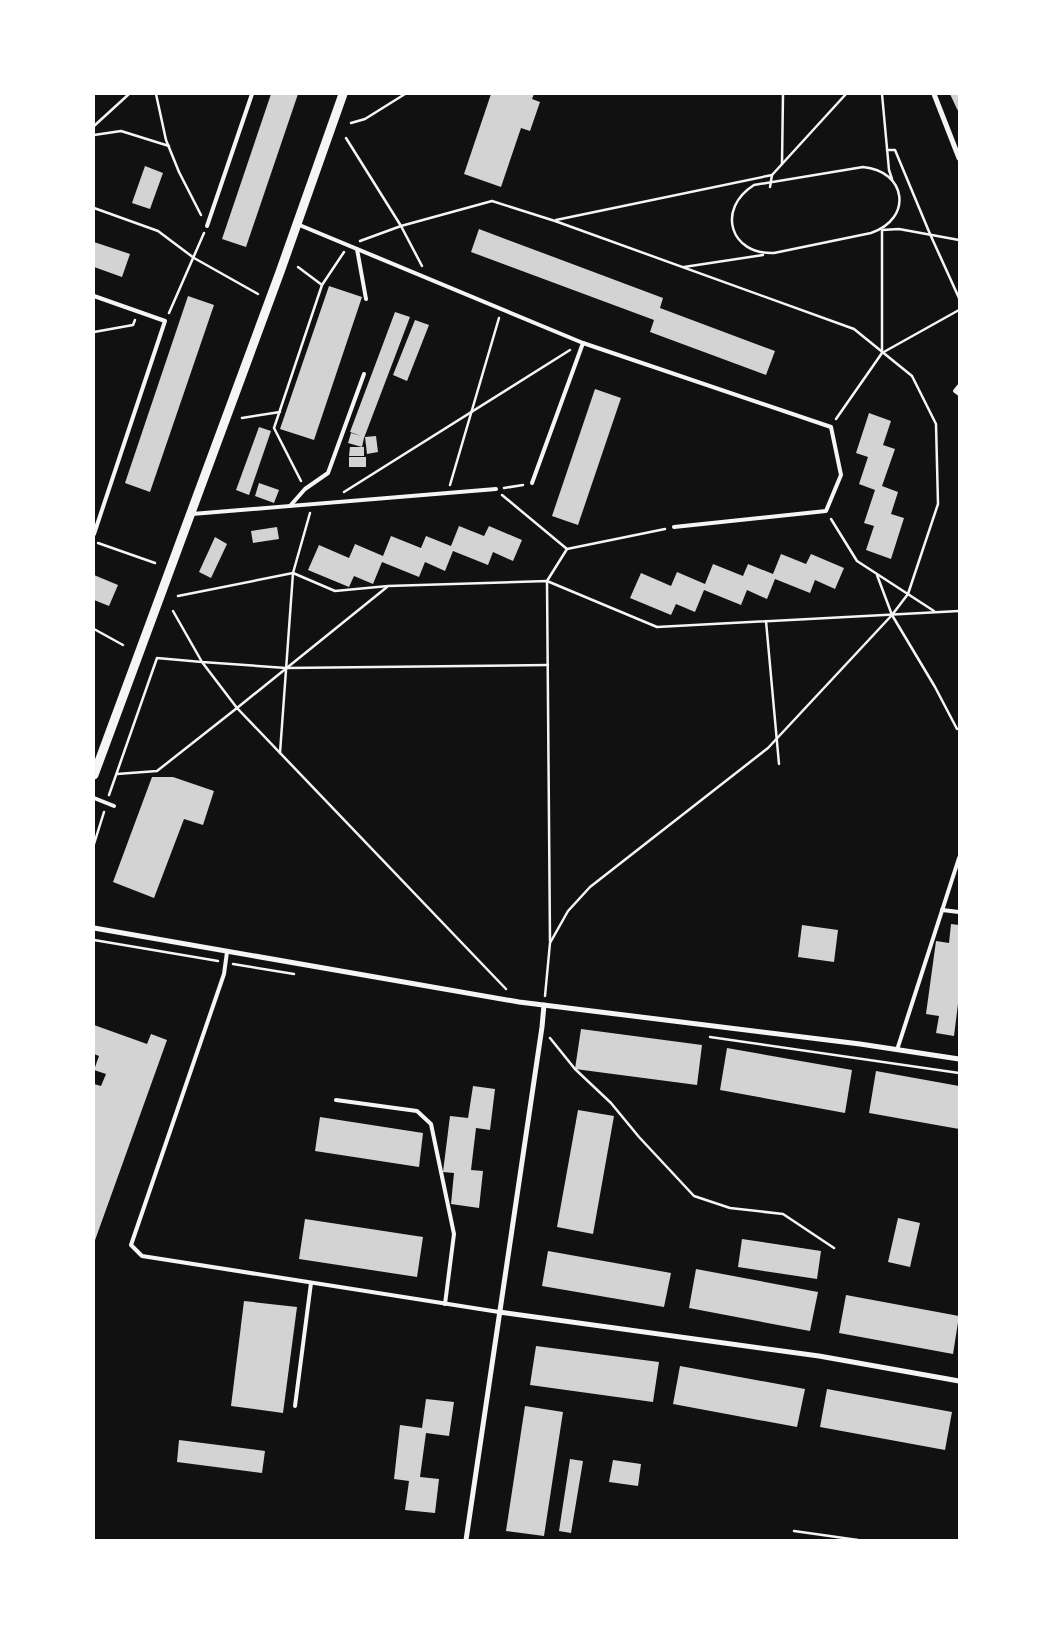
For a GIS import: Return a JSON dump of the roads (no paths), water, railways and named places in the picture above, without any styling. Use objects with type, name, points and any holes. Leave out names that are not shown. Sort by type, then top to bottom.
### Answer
[{"type":"street","points":[[94,775],[343,94]]},
{"type":"street","points":[[934,94],[959,158]]},
{"type":"street","points":[[94,928],[519,1002],[959,1059]]},
{"type":"street","points":[[466,1540],[544,1005]]},
{"type":"street","points":[[499,1312],[819,1356],[959,1381]]},
{"type":"lane","points":[[207,226],[252,94]]},
{"type":"lane","points":[[297,224],[583,343],[831,427],[841,475],[826,511],[674,527]]},
{"type":"lane","points":[[356,249],[366,299]]},
{"type":"lane","points":[[94,296],[165,321],[94,534]]},
{"type":"lane","points":[[532,483],[583,343]]},
{"type":"lane","points":[[290,506],[305,489],[328,474],[364,374]]},
{"type":"lane","points":[[959,386],[955,391],[959,394]]},
{"type":"lane","points":[[190,515],[496,489]]},
{"type":"lane","points":[[94,798],[114,806]]},
{"type":"lane","points":[[897,1050],[959,858]]},
{"type":"lane","points":[[942,910],[959,912]]},
{"type":"lane","points":[[227,952],[224,974],[130,1245],[142,1256],[499,1312]]},
{"type":"lane","points":[[336,1100],[417,1111],[431,1124],[454,1234],[445,1304]]},
{"type":"lane","points":[[295,1406],[311,1283]]}]
